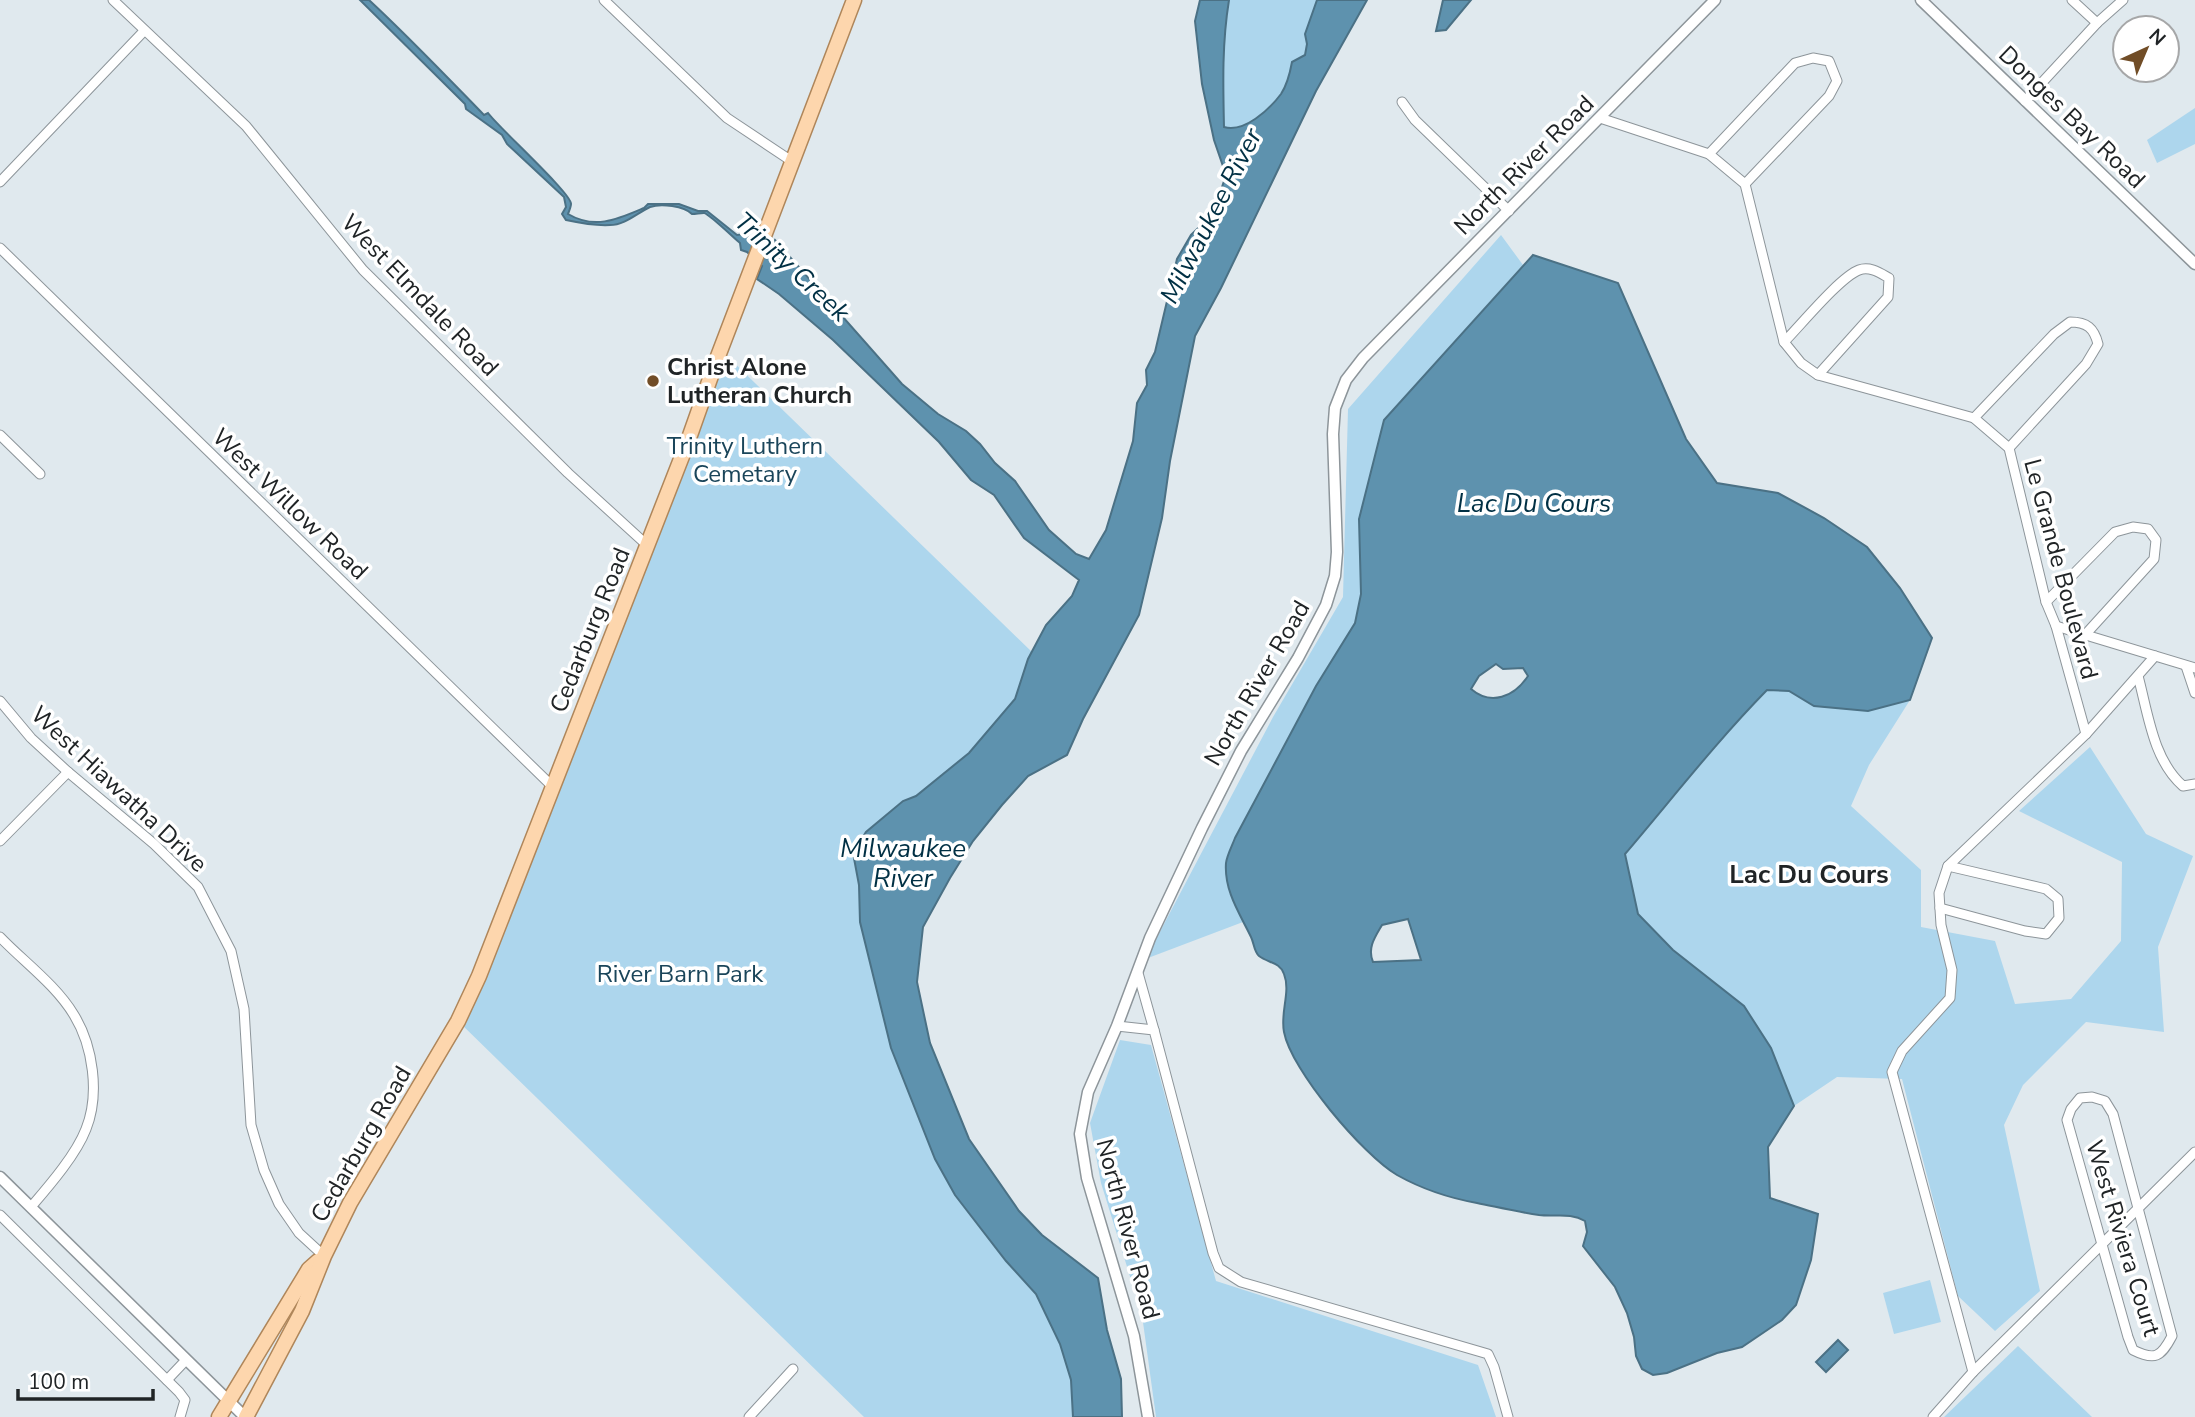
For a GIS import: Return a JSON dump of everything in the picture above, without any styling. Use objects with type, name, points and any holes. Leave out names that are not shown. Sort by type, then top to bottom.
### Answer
[{"type":"main road","name":"Cedarburg Road","points":[[245,1417],[302,1311],[324,1256],[350,1203],[458,1021],[479,976],[648,546],[855,0]]},
{"type":"main road","name":"Cedarburg Road","points":[[219,1417],[309,1269],[324,1256]]},
{"type":"street","name":"West Elmdale Road","points":[[113,0],[246,126],[363,270],[568,473],[648,546]]},
{"type":"street","points":[[604,0],[727,118],[793,162]]},
{"type":"street","name":"North River Road","points":[[1148,1417],[1134,1336],[1087,1178],[1080,1134],[1088,1092],[1166,901],[1236,760],[1312,633],[1331,593],[1337,552],[1333,434],[1335,408],[1346,380],[1363,358],[1714,0]]},
{"type":"street","name":"Donges Bay Road","points":[[1921,0],[2195,264]]},
{"type":"street","points":[[2072,0],[2097,23]]},
{"type":"street","points":[[2025,101],[2097,23],[2123,0]]},
{"type":"street","points":[[0,182],[144,31]]},
{"type":"street","points":[[1600,118],[1709,154],[1745,184],[1829,96],[1837,81],[1829,61],[1813,58],[1796,62],[1709,154]]},
{"type":"street","points":[[1402,102],[1415,120],[1509,211]]},
{"type":"street","name":"Le Grande Boulevard","points":[[1745,184],[1784,342],[1801,363],[1818,375],[1974,418],[2009,448],[2046,602],[2056,626],[2086,734]]},
{"type":"street","name":"West Willow Road","points":[[0,248],[553,787]]},
{"type":"street","points":[[1784,342],[1844,280],[1859,270],[1875,270],[1889,278],[1888,297],[1818,375]]},
{"type":"street","points":[[1974,418],[2054,334],[2070,321],[2083,322],[2095,332],[2098,344],[2086,364],[2009,448]]},
{"type":"street","points":[[0,435],[40,474]]},
{"type":"street","points":[[2046,602],[2115,532],[2133,527],[2148,530],[2156,540],[2154,559],[2084,636]]},
{"type":"street","points":[[2056,626],[2191,667],[2195,693]]},
{"type":"street","points":[[1973,1372],[1892,1072],[1902,1051],[1950,998],[1952,970],[1941,925],[1940,908],[1940,893],[1948,866],[2086,734],[2155,656]]},
{"type":"street","points":[[2138,676],[2161,757],[2171,776],[2183,786],[2195,784]]},
{"type":"street","name":"West Hiawatha Drive","points":[[0,701],[32,738],[68,772],[175,863],[198,887],[232,951],[242,997],[251,1125],[264,1170],[286,1215],[299,1233],[324,1256]]},
{"type":"street","points":[[0,841],[68,772]]},
{"type":"street","points":[[1940,908],[2025,932],[2046,934],[2059,919],[2058,899],[2046,889],[1948,866]]},
{"type":"street","points":[[0,937],[58,995],[74,1015],[85,1039],[93,1069],[92,1101],[86,1129],[57,1177],[31,1207]]},
{"type":"street","points":[[1138,973],[1219,1268],[1241,1282],[1488,1354],[1508,1417]]},
{"type":"street","points":[[1117,1026],[1154,1030]]},
{"type":"street","name":"West Riviera Court","points":[[2092,1097],[2105,1101],[2113,1114],[2139,1207],[2172,1336],[2165,1350],[2148,1357],[2133,1350],[2067,1120],[2071,1109],[2080,1098],[2092,1097]]},
{"type":"street","points":[[1933,1417],[1973,1372],[2195,1153]]},
{"type":"street","points":[[0,1177],[245,1417]]},
{"type":"street","points":[[0,1215],[185,1400],[180,1417]]},
{"type":"street","points":[[167,1380],[186,1360]]},
{"type":"street","points":[[749,1417],[793,1370]]},
{"type":"green space","points":[[1229,0],[1317,0],[1305,34],[1305,56],[1292,62],[1281,94],[1256,118],[1232,128],[1224,127],[1224,48]]},
{"type":"green space","points":[[2195,108],[2195,144],[2157,163],[2147,140]]},
{"type":"green space","points":[[1501,235],[1523,265],[1384,420],[1359,519],[1361,594],[1355,623],[1316,686],[1235,838],[1229,892],[1243,922],[1148,958],[1144,962],[1273,717],[1343,597],[1348,409]]},
{"type":"green space","name":"River Barn Park","points":[[721,350],[1032,652],[1015,699],[969,753],[866,832],[853,853],[859,885],[860,922],[891,1048],[935,1159],[955,1195],[1006,1261],[1036,1294],[1060,1344],[1071,1380],[1073,1417],[864,1417],[458,1021]]},
{"type":"green space","points":[[1767,690],[1789,691],[1814,706],[1868,711],[1910,700],[1869,765],[1851,806],[1921,870],[1921,927],[1995,941],[2015,1004],[2071,999],[2121,941],[2122,862],[2019,811],[2090,747],[2146,834],[2193,856],[2158,947],[2164,1032],[2086,1022],[2023,1085],[2004,1125],[2040,1291],[1995,1331],[1958,1296],[1902,1079],[1837,1077],[1794,1106],[1771,1048],[1638,914],[1625,854],[1712,750]]},
{"type":"green space","points":[[1120,1040],[1151,1045],[1216,1281],[1478,1365],[1496,1417],[1156,1417],[1142,1315],[1101,1183],[1090,1123]]},
{"type":"green space","points":[[1930,1280],[1941,1322],[1894,1334],[1883,1293]]},
{"type":"green space","points":[[2018,1346],[2092,1417],[1944,1417]]},
{"type":"water","name":"Milwaukee River","points":[[360,0],[369,0],[484,115],[488,113],[568,198],[571,204],[568,214],[578,219],[597,222],[625,216],[648,204],[679,204],[698,211],[707,211],[737,235],[745,234],[766,258],[775,240],[902,384],[980,444],[995,463],[1015,481],[1049,530],[1076,554],[1089,559],[1106,530],[1133,441],[1137,403],[1147,385],[1146,370],[1155,352],[1177,259],[1191,235],[1213,214],[1226,175],[1214,140],[1202,84],[1195,21],[1200,0],[1229,0],[1224,47],[1224,127],[1232,128],[1256,119],[1281,94],[1292,62],[1305,55],[1305,34],[1317,0],[1367,0],[1316,91],[1195,336],[1170,461],[1162,518],[1139,615],[1083,719],[1067,755],[1028,776],[1002,805],[973,841],[923,927],[917,982],[930,1043],[969,1139],[1019,1211],[1042,1235],[1098,1278],[1107,1330],[1121,1379],[1122,1417],[1073,1417],[1071,1380],[1060,1344],[1036,1294],[1006,1261],[955,1195],[935,1159],[891,1048],[860,922],[859,885],[853,853],[866,832],[969,753],[1015,699],[1028,659],[1046,625],[1072,596],[1079,580],[1024,538],[994,495],[971,480],[939,442],[833,340],[757,279],[762,266],[741,250],[740,243],[710,217],[704,213],[692,214],[678,207],[660,205],[615,224],[593,225],[566,220],[562,214],[566,207],[564,197],[507,144],[502,135],[466,109],[465,104]]},
{"type":"water","points":[[1443,0],[1471,0],[1446,30],[1436,31]]},
{"type":"water","name":"Lac Du Cours","points":[[1533,255],[1618,283],[1686,439],[1717,483],[1778,493],[1824,518],[1867,547],[1900,588],[1932,638],[1910,700],[1868,711],[1814,706],[1789,691],[1767,690],[1712,750],[1625,854],[1638,914],[1673,950],[1744,1006],[1771,1048],[1794,1106],[1768,1147],[1770,1198],[1818,1214],[1811,1260],[1796,1305],[1782,1320],[1742,1347],[1717,1353],[1667,1373],[1653,1375],[1642,1369],[1636,1356],[1627,1313],[1615,1287],[1583,1246],[1587,1232],[1585,1221],[1568,1216],[1539,1215],[1508,1209],[1426,1189],[1383,1165],[1348,1131],[1314,1089],[1289,1048],[1283,1025],[1286,988],[1284,974],[1277,965],[1257,954],[1230,893],[1226,863],[1235,838],[1316,686],[1355,623],[1361,594],[1359,519],[1384,420]],"holes":[[[1496,664],[1503,669],[1523,668],[1528,676],[1516,689],[1502,697],[1486,697],[1471,689],[1479,676]],[[1408,919],[1421,960],[1373,962],[1371,947],[1382,925]]]},
{"type":"water","points":[[1838,1340],[1848,1350],[1826,1372],[1816,1362]]},
{"type":"place","name":"Christ Alone Lutheran Church","points":[[653,381]]},
{"type":"district","name":"Lac Du Cours","points":[[1809,874]]},
{"type":"water label","name":"Trinity Creek","points":[[792,267]]},
{"type":"park label","name":"Trinity Luthern Cemetary","points":[[745,460]]}]
